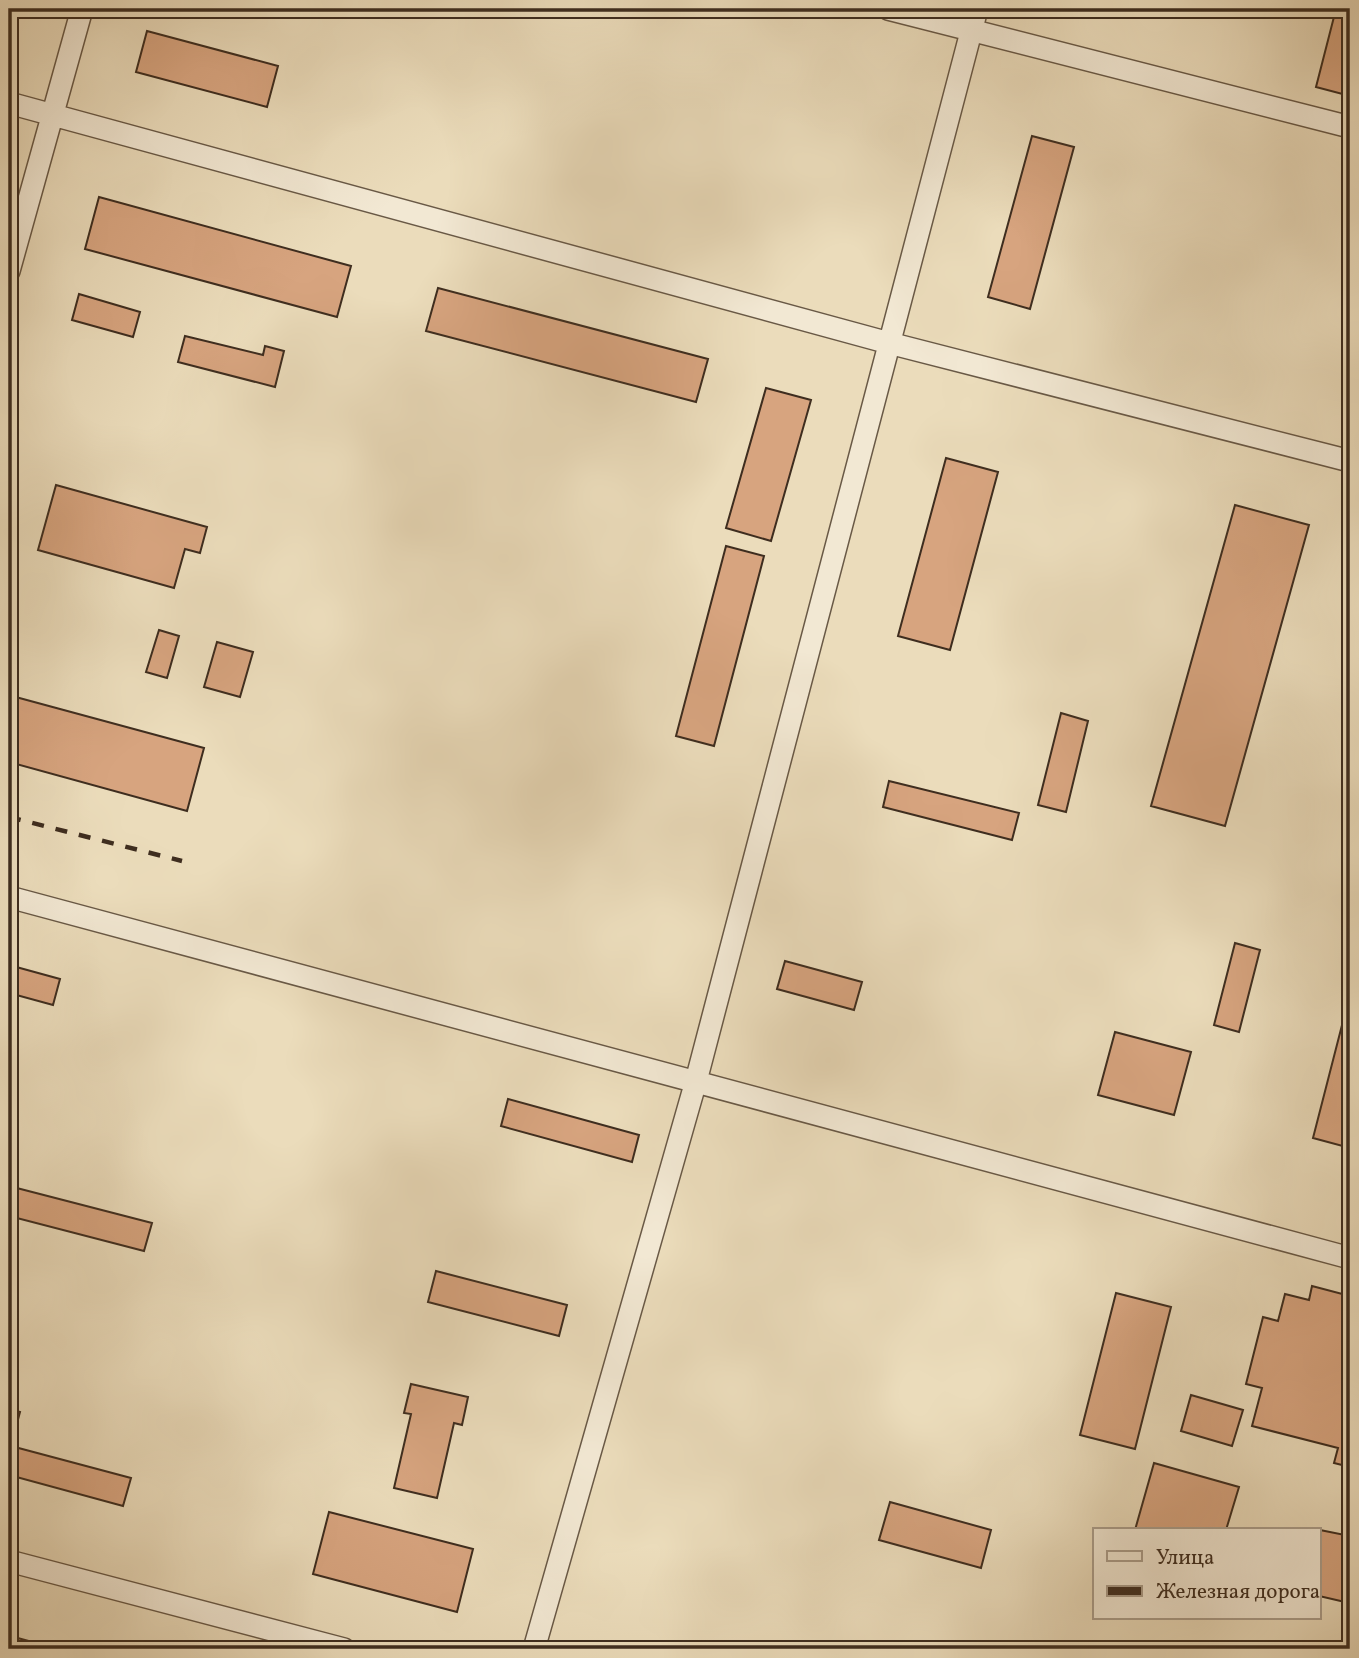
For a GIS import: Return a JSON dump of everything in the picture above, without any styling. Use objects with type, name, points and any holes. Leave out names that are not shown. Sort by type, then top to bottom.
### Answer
[{"type":"lane","points":[[9,271],[82,9]]},
{"type":"lane","points":[[888,9],[1350,127]]},
{"type":"lane","points":[[534,1649],[696,1082],[977,9]]},
{"type":"lane","points":[[9,103],[889,343],[1350,461]]},
{"type":"lane","points":[[9,897],[1350,1258]]},
{"type":"lane","points":[[9,1561],[344,1649]]},
{"type":"building","points":[[9,9],[19,9],[13,31],[9,30]]},
{"type":"building","points":[[1336,9],[1350,9],[1350,96],[1316,87]]},
{"type":"building","points":[[147,31],[278,66],[267,107],[136,72]]},
{"type":"building","points":[[1032,136],[1074,147],[1030,309],[988,297]]},
{"type":"building","points":[[99,197],[351,266],[337,317],[85,249]]},
{"type":"building","points":[[438,288],[708,359],[696,402],[426,331]]},
{"type":"building","points":[[79,294],[140,312],[133,337],[72,320]]},
{"type":"building","points":[[185,336],[263,355],[265,346],[284,351],[275,387],[178,362]]},
{"type":"building","points":[[766,388],[811,400],[771,541],[726,528]]},
{"type":"building","points":[[946,458],[998,472],[950,650],[898,636]]},
{"type":"building","points":[[56,485],[207,527],[200,553],[185,549],[174,588],[38,550]]},
{"type":"building","points":[[1235,505],[1309,525],[1225,826],[1151,806]]},
{"type":"building","points":[[726,546],[764,556],[714,746],[676,736]]},
{"type":"building","points":[[159,630],[179,636],[167,678],[146,672]]},
{"type":"building","points":[[217,642],[253,652],[240,697],[204,687]]},
{"type":"building","points":[[12,696],[204,748],[187,811],[9,762],[9,707]]},
{"type":"building","points":[[1061,713],[1088,721],[1066,812],[1038,805]]},
{"type":"building","points":[[889,781],[1019,813],[1012,840],[883,807]]},
{"type":"building","points":[[1235,943],[1260,950],[1239,1032],[1214,1025]]},
{"type":"building","points":[[785,961],[862,982],[854,1010],[777,989]]},
{"type":"building","points":[[9,965],[60,979],[53,1005],[9,993]]},
{"type":"building","points":[[1350,994],[1350,1148],[1313,1138]]},
{"type":"building","points":[[1115,1032],[1191,1052],[1174,1115],[1098,1095]]},
{"type":"building","points":[[508,1099],[639,1135],[632,1162],[501,1126]]},
{"type":"building","points":[[9,1186],[152,1223],[144,1251],[9,1216]]},
{"type":"building","points":[[436,1271],[567,1305],[559,1336],[428,1302]]},
{"type":"building","points":[[1312,1286],[1350,1296],[1350,1467],[1334,1463],[1338,1448],[1252,1426],[1262,1388],[1246,1384],[1263,1317],[1278,1321],[1285,1294],[1309,1300]]},
{"type":"building","points":[[1116,1293],[1171,1307],[1135,1449],[1080,1435]]},
{"type":"building","points":[[411,1384],[468,1397],[462,1425],[454,1423],[437,1498],[394,1488],[411,1414],[404,1413]]},
{"type":"building","points":[[1191,1395],[1243,1410],[1232,1446],[1181,1431]]},
{"type":"building","points":[[9,1409],[20,1412],[11,1446],[131,1478],[123,1506],[9,1475]]},
{"type":"building","points":[[1154,1463],[1239,1487],[1227,1528],[1136,1528]]},
{"type":"building","points":[[890,1502],[991,1530],[981,1568],[879,1540]]},
{"type":"building","points":[[329,1512],[473,1549],[457,1612],[313,1574]]},
{"type":"building","points":[[1320,1530],[1350,1536],[1350,1577],[1345,1602],[1320,1596]]},
{"type":"building","points":[[14,1637],[58,1649],[11,1649]]},
{"type":"railway","points":[[9,817],[182,861]]}]
